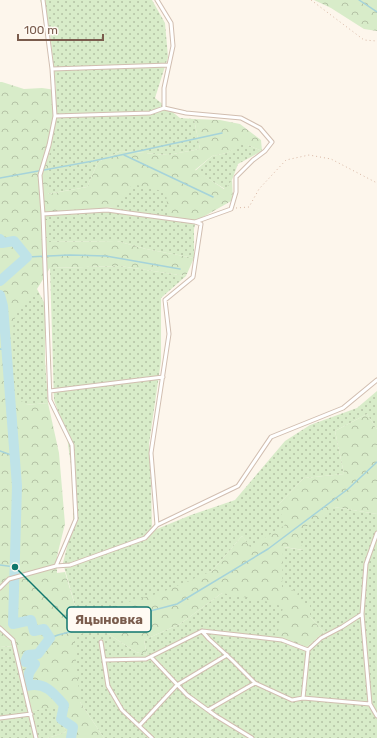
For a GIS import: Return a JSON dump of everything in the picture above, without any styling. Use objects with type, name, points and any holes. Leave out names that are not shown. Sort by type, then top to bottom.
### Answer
[{"type":"lane","points":[[44,0],[52,69],[55,116],[49,145],[40,174],[43,214],[50,400],[72,445],[76,519],[56,566]]},
{"type":"lane","points":[[157,0],[171,23],[173,46],[164,88],[164,108]]},
{"type":"lane","points":[[52,69],[169,65]]},
{"type":"lane","points":[[55,116],[150,113],[164,108],[186,113],[241,118],[260,128],[272,142],[265,151],[253,160],[236,177],[236,192],[231,209],[195,222]]},
{"type":"lane","points":[[43,214],[107,210],[201,224],[193,277],[165,300],[169,334],[150,453],[157,525]]},
{"type":"lane","points":[[50,391],[163,377]]},
{"type":"lane","points":[[0,588],[9,579],[56,566],[70,565],[145,538],[157,525],[238,486],[271,437],[343,408],[377,380]]},
{"type":"lane","points":[[377,533],[366,564],[362,614],[370,704],[377,716]]},
{"type":"lane","points":[[303,698],[308,650],[321,638],[362,614]]},
{"type":"lane","points":[[0,628],[13,640],[36,738]]},
{"type":"lane","points":[[104,660],[146,659],[202,631],[282,640],[308,650]]},
{"type":"lane","points":[[202,631],[256,683],[292,700],[303,698],[370,704]]},
{"type":"lane","points":[[101,642],[108,686],[122,710],[152,738]]},
{"type":"lane","points":[[139,726],[177,685],[227,655]]},
{"type":"lane","points":[[151,656],[187,695],[252,738]]},
{"type":"lane","points":[[208,710],[256,683]]},
{"type":"lane","points":[[0,718],[31,714]]},
{"type":"path","points":[[311,0],[364,40],[377,41]]},
{"type":"path","points":[[231,209],[249,207],[259,189],[286,160],[309,155],[331,159],[377,183]]},
{"type":"green space","points":[[40,0],[152,0],[165,23],[168,57],[155,98],[180,118],[194,119],[200,149],[168,155],[121,151],[98,162],[87,187],[47,194],[56,90],[50,31]]},
{"type":"green space","points":[[314,0],[377,0],[377,31],[364,29],[331,8]]},
{"type":"green space","points":[[0,82],[24,89],[42,88],[56,90],[49,157],[48,194],[87,187],[98,162],[121,151],[168,155],[200,149],[194,119],[220,120],[240,124],[261,140],[262,151],[248,145],[240,146],[227,153],[212,156],[195,170],[224,189],[232,180],[233,200],[196,221],[113,207],[47,215],[48,242],[117,241],[146,249],[194,258],[186,276],[120,266],[50,268],[37,289],[25,405],[48,403],[59,453],[65,524],[57,556],[57,573],[65,572],[78,616],[212,571],[242,536],[250,546],[284,525],[277,506],[304,478],[344,474],[335,431],[367,414],[377,429],[377,514],[334,507],[304,550],[284,547],[298,592],[310,605],[310,617],[324,632],[307,647],[277,637],[222,593],[180,624],[144,640],[147,655],[136,652],[99,628],[80,702],[104,738],[48,738],[66,732],[56,708],[32,711],[15,646],[0,647]]},
{"type":"green space","points":[[240,145],[248,145],[262,151],[238,164],[232,180],[225,189],[195,171],[212,156],[227,153]]},
{"type":"green space","points":[[133,184],[166,192],[168,216],[196,221],[194,229],[194,258],[146,249],[117,241],[47,242],[47,215],[113,207]]},
{"type":"green space","points":[[120,266],[186,276],[161,298],[161,361],[149,444],[152,531],[191,515],[235,500],[285,441],[310,425],[357,408],[377,391],[377,429],[367,414],[335,431],[344,474],[304,478],[278,505],[285,525],[250,547],[242,536],[212,571],[160,593],[78,616],[63,563],[73,523],[73,480],[67,437],[54,400],[50,268]]},
{"type":"green space","points":[[37,289],[45,304],[45,360],[48,403],[25,405],[15,392],[9,344],[16,314]]},
{"type":"green space","points":[[334,507],[377,514],[377,738],[104,738],[80,702],[74,640],[81,634],[99,628],[136,652],[147,655],[144,640],[180,624],[222,593],[270,602],[283,607],[277,637],[307,647],[324,632],[310,617],[310,605],[296,600],[298,592],[282,587],[283,547],[303,550],[297,533]]},
{"type":"green space","points":[[15,646],[32,711],[56,707],[66,732],[48,738],[0,738],[0,647]]},
{"type":"waterway","points":[[359,0],[377,12]]},
{"type":"waterway","points":[[0,178],[93,161],[222,133]]},
{"type":"waterway","points":[[124,155],[213,197]]},
{"type":"waterway","points":[[0,239],[2,243],[14,241],[27,257],[0,281]]},
{"type":"waterway","points":[[27,257],[70,255],[106,256],[180,269]]},
{"type":"waterway","points":[[0,295],[3,306],[17,486],[13,624],[31,620],[34,631],[44,629],[50,638],[38,654],[28,655],[25,662],[35,664],[29,673],[27,686],[39,685],[48,689],[64,705],[61,719],[73,727],[71,738]]},
{"type":"waterway","points":[[0,349],[6,350]]},
{"type":"waterway","points":[[0,451],[14,456]]},
{"type":"waterway","points":[[50,638],[177,604],[268,549],[348,489],[377,462]]},
{"type":"waterway","points":[[0,565],[15,567]]},
{"type":"place","name":"Яцыновка","points":[[15,567]]}]
